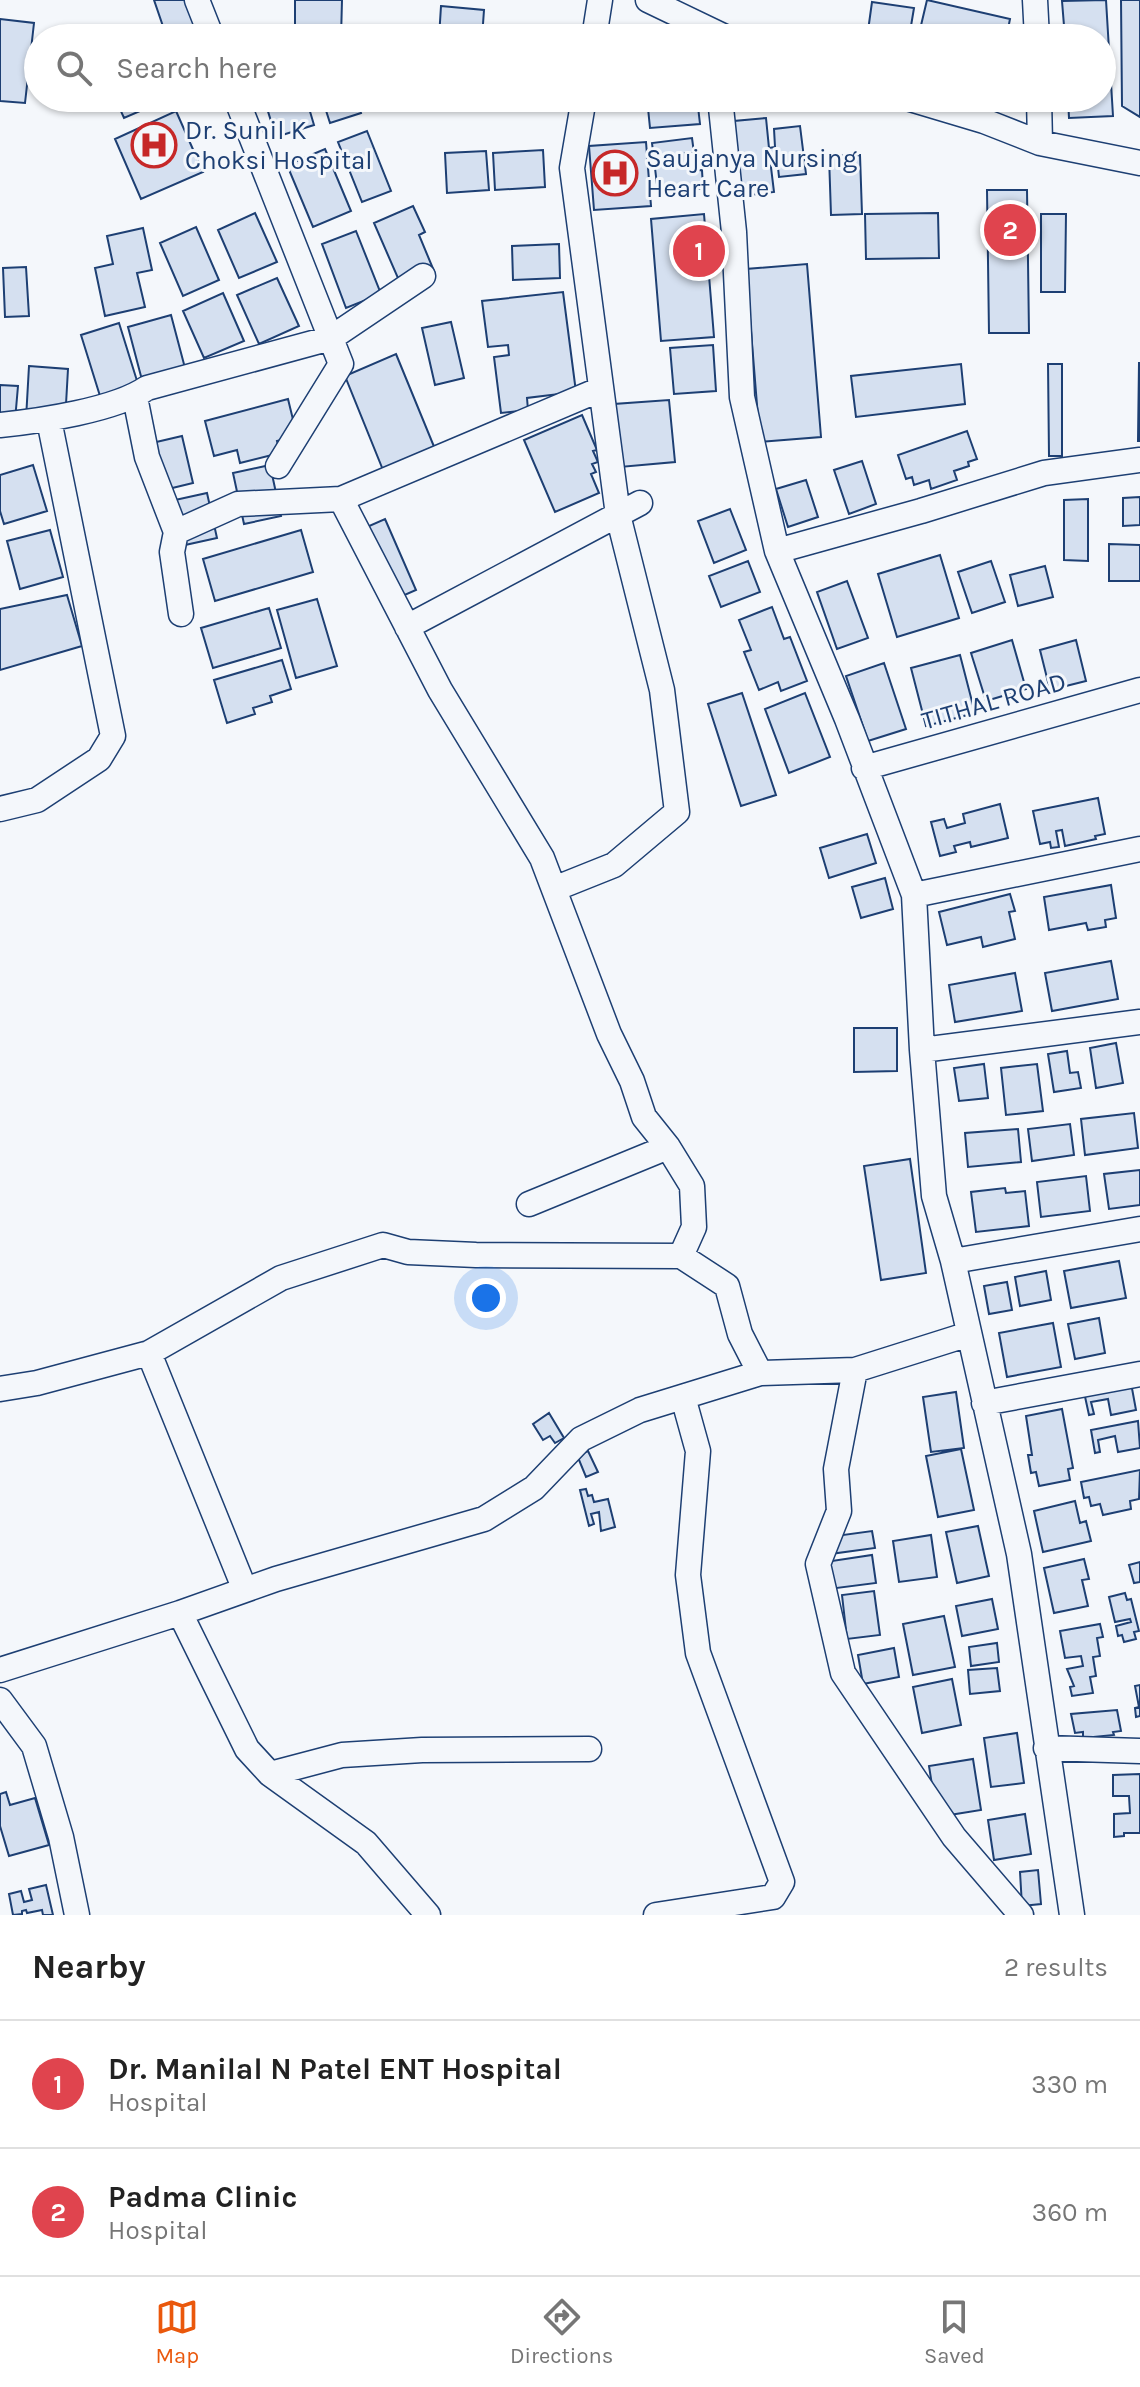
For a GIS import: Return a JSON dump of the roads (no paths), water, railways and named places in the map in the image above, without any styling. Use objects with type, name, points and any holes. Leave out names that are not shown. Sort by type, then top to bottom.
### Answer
[{"type":"street","points":[[197,0],[206,24]]},
{"type":"street","points":[[596,24],[600,0]]},
{"type":"street","points":[[648,0],[695,24]]},
{"type":"street","points":[[1035,0],[1036,24]]},
{"type":"street","points":[[242,112],[341,364],[278,466]]},
{"type":"street","points":[[554,889],[614,865],[677,812],[662,690],[618,515],[572,168],[582,112]]},
{"type":"street","points":[[721,112],[734,232],[742,397],[777,551],[847,719],[914,895],[934,1196],[953,1261],[1019,1554],[1072,1915]]},
{"type":"street","points":[[954,112],[1040,143],[1140,163]]},
{"type":"street","points":[[1039,112],[1040,143]]},
{"type":"street","points":[[0,425],[49,420],[135,397],[147,388],[331,338],[423,276]]},
{"type":"street","points":[[176,532],[238,504],[341,499],[601,389]]},
{"type":"street","points":[[135,397],[147,457],[176,532],[172,552],[181,614]]},
{"type":"street","points":[[0,809],[37,800],[99,759],[113,736],[49,420]]},
{"type":"street","points":[[777,551],[1044,473],[1140,460]]},
{"type":"street","points":[[341,499],[440,690],[542,858],[644,1117],[668,1147],[692,1186],[694,1227],[681,1256]]},
{"type":"street","points":[[407,627],[640,503]]},
{"type":"street","name":"TITHAL ROAD","points":[[864,768],[1140,690]]},
{"type":"street","points":[[914,895],[1140,849]]},
{"type":"street","points":[[922,1050],[1140,1022]]},
{"type":"street","points":[[529,1204],[668,1147]]},
{"type":"street","points":[[953,1261],[1140,1229]]},
{"type":"street","points":[[0,1389],[37,1383],[149,1353],[281,1278],[383,1245],[408,1252],[476,1255],[681,1256],[727,1286],[740,1334],[760,1373]]},
{"type":"street","points":[[0,1670],[386,1546],[484,1519],[534,1488],[581,1439],[640,1410],[760,1373],[855,1370],[969,1334]]},
{"type":"street","points":[[149,1353],[245,1590]]},
{"type":"street","points":[[855,1370],[836,1469],[839,1511],[818,1564],[843,1673],[954,1837],[1021,1915]]},
{"type":"street","points":[[984,1403],[1140,1374]]},
{"type":"street","points":[[656,1915],[773,1897],[782,1882],[698,1653],[688,1575],[698,1451],[683,1397]]},
{"type":"street","points":[[180,1613],[247,1749],[270,1774],[366,1843],[428,1915]]},
{"type":"street","points":[[0,1700],[34,1746],[61,1837],[77,1915]]},
{"type":"street","points":[[1046,1748],[1140,1751]]},
{"type":"street","points":[[270,1774],[342,1755],[422,1750],[589,1749]]},
{"type":"place","name":"Dr. Sunil K Choksi Hospital","points":[[154,145]]},
{"type":"place","name":"Saujanya Nursing Heart Care","points":[[615,173]]},
{"type":"place","name":"Padma Clinic","points":[[1010,230]]},
{"type":"place","name":"Dr. Manilal N Patel ENT Hospital","points":[[699,251]]}]
